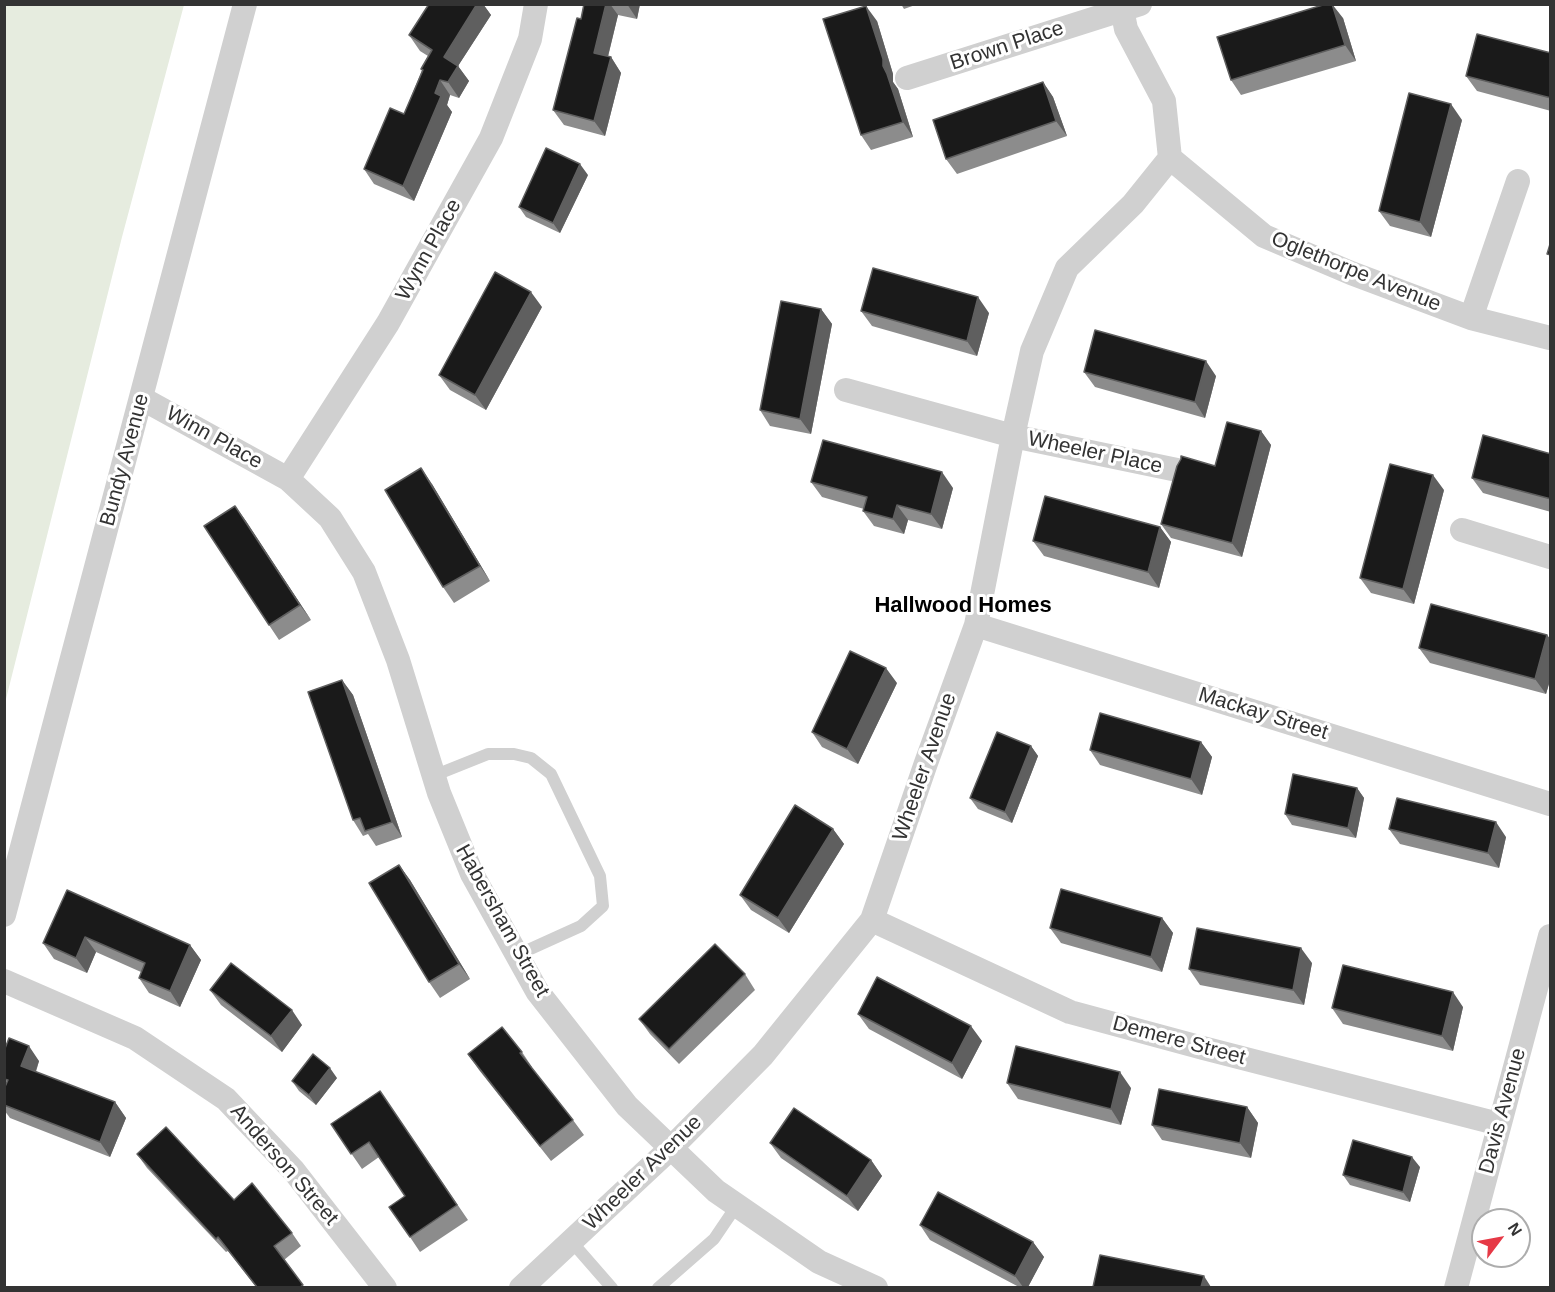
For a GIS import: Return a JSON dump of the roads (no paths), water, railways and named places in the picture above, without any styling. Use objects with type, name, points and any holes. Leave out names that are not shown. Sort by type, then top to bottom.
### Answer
[{"type":"street","name":"Bundy Avenue","points":[[4,915],[245,4]]},
{"type":"street","name":"Wynn Place","points":[[288,479],[388,323],[491,138],[530,39],[536,4]]},
{"type":"street","name":"Brown Place","points":[[907,78],[1128,6]]},
{"type":"street","points":[[1128,6],[1126,29],[1164,100],[1170,158]]},
{"type":"street","name":"Oglethorpe Avenue","points":[[1170,158],[1264,236],[1351,273],[1472,318],[1551,338]]},
{"type":"street","name":"Wheeler Avenue","points":[[521,1287],[671,1148],[763,1055],[872,920],[976,625],[1032,351],[1067,268],[1133,204],[1170,158]]},
{"type":"street","points":[[1472,318],[1518,181]]},
{"type":"street","name":"Wheeler Place","points":[[846,390],[1013,436],[1177,470]]},
{"type":"street","name":"Winn Place","points":[[141,398],[288,479]]},
{"type":"street","name":"Habersham Street","points":[[288,479],[330,518],[364,572],[398,660],[439,793],[472,874],[537,991],[627,1106],[716,1191],[819,1262],[876,1287]]},
{"type":"street","points":[[1462,530],[1551,557]]},
{"type":"street","name":"Mackay Street","points":[[976,625],[1551,804]]},
{"type":"street","name":"Demere Street","points":[[872,920],[1070,1012],[1499,1124]]},
{"type":"street","name":"Davis Avenue","points":[[1456,1287],[1550,936]]},
{"type":"street","name":"Anderson Street","points":[[4,981],[135,1038],[226,1099],[294,1171],[385,1287]]},
{"type":"lane","points":[[433,776],[488,754],[514,754],[531,758],[551,774],[600,876],[603,906],[581,926],[517,955]]},
{"type":"lane","points":[[658,1287],[714,1239],[737,1205]]},
{"type":"lane","points":[[571,1241],[612,1287]]},
{"type":"district","name":"Hallwood Homes","points":[[963,606]]}]
